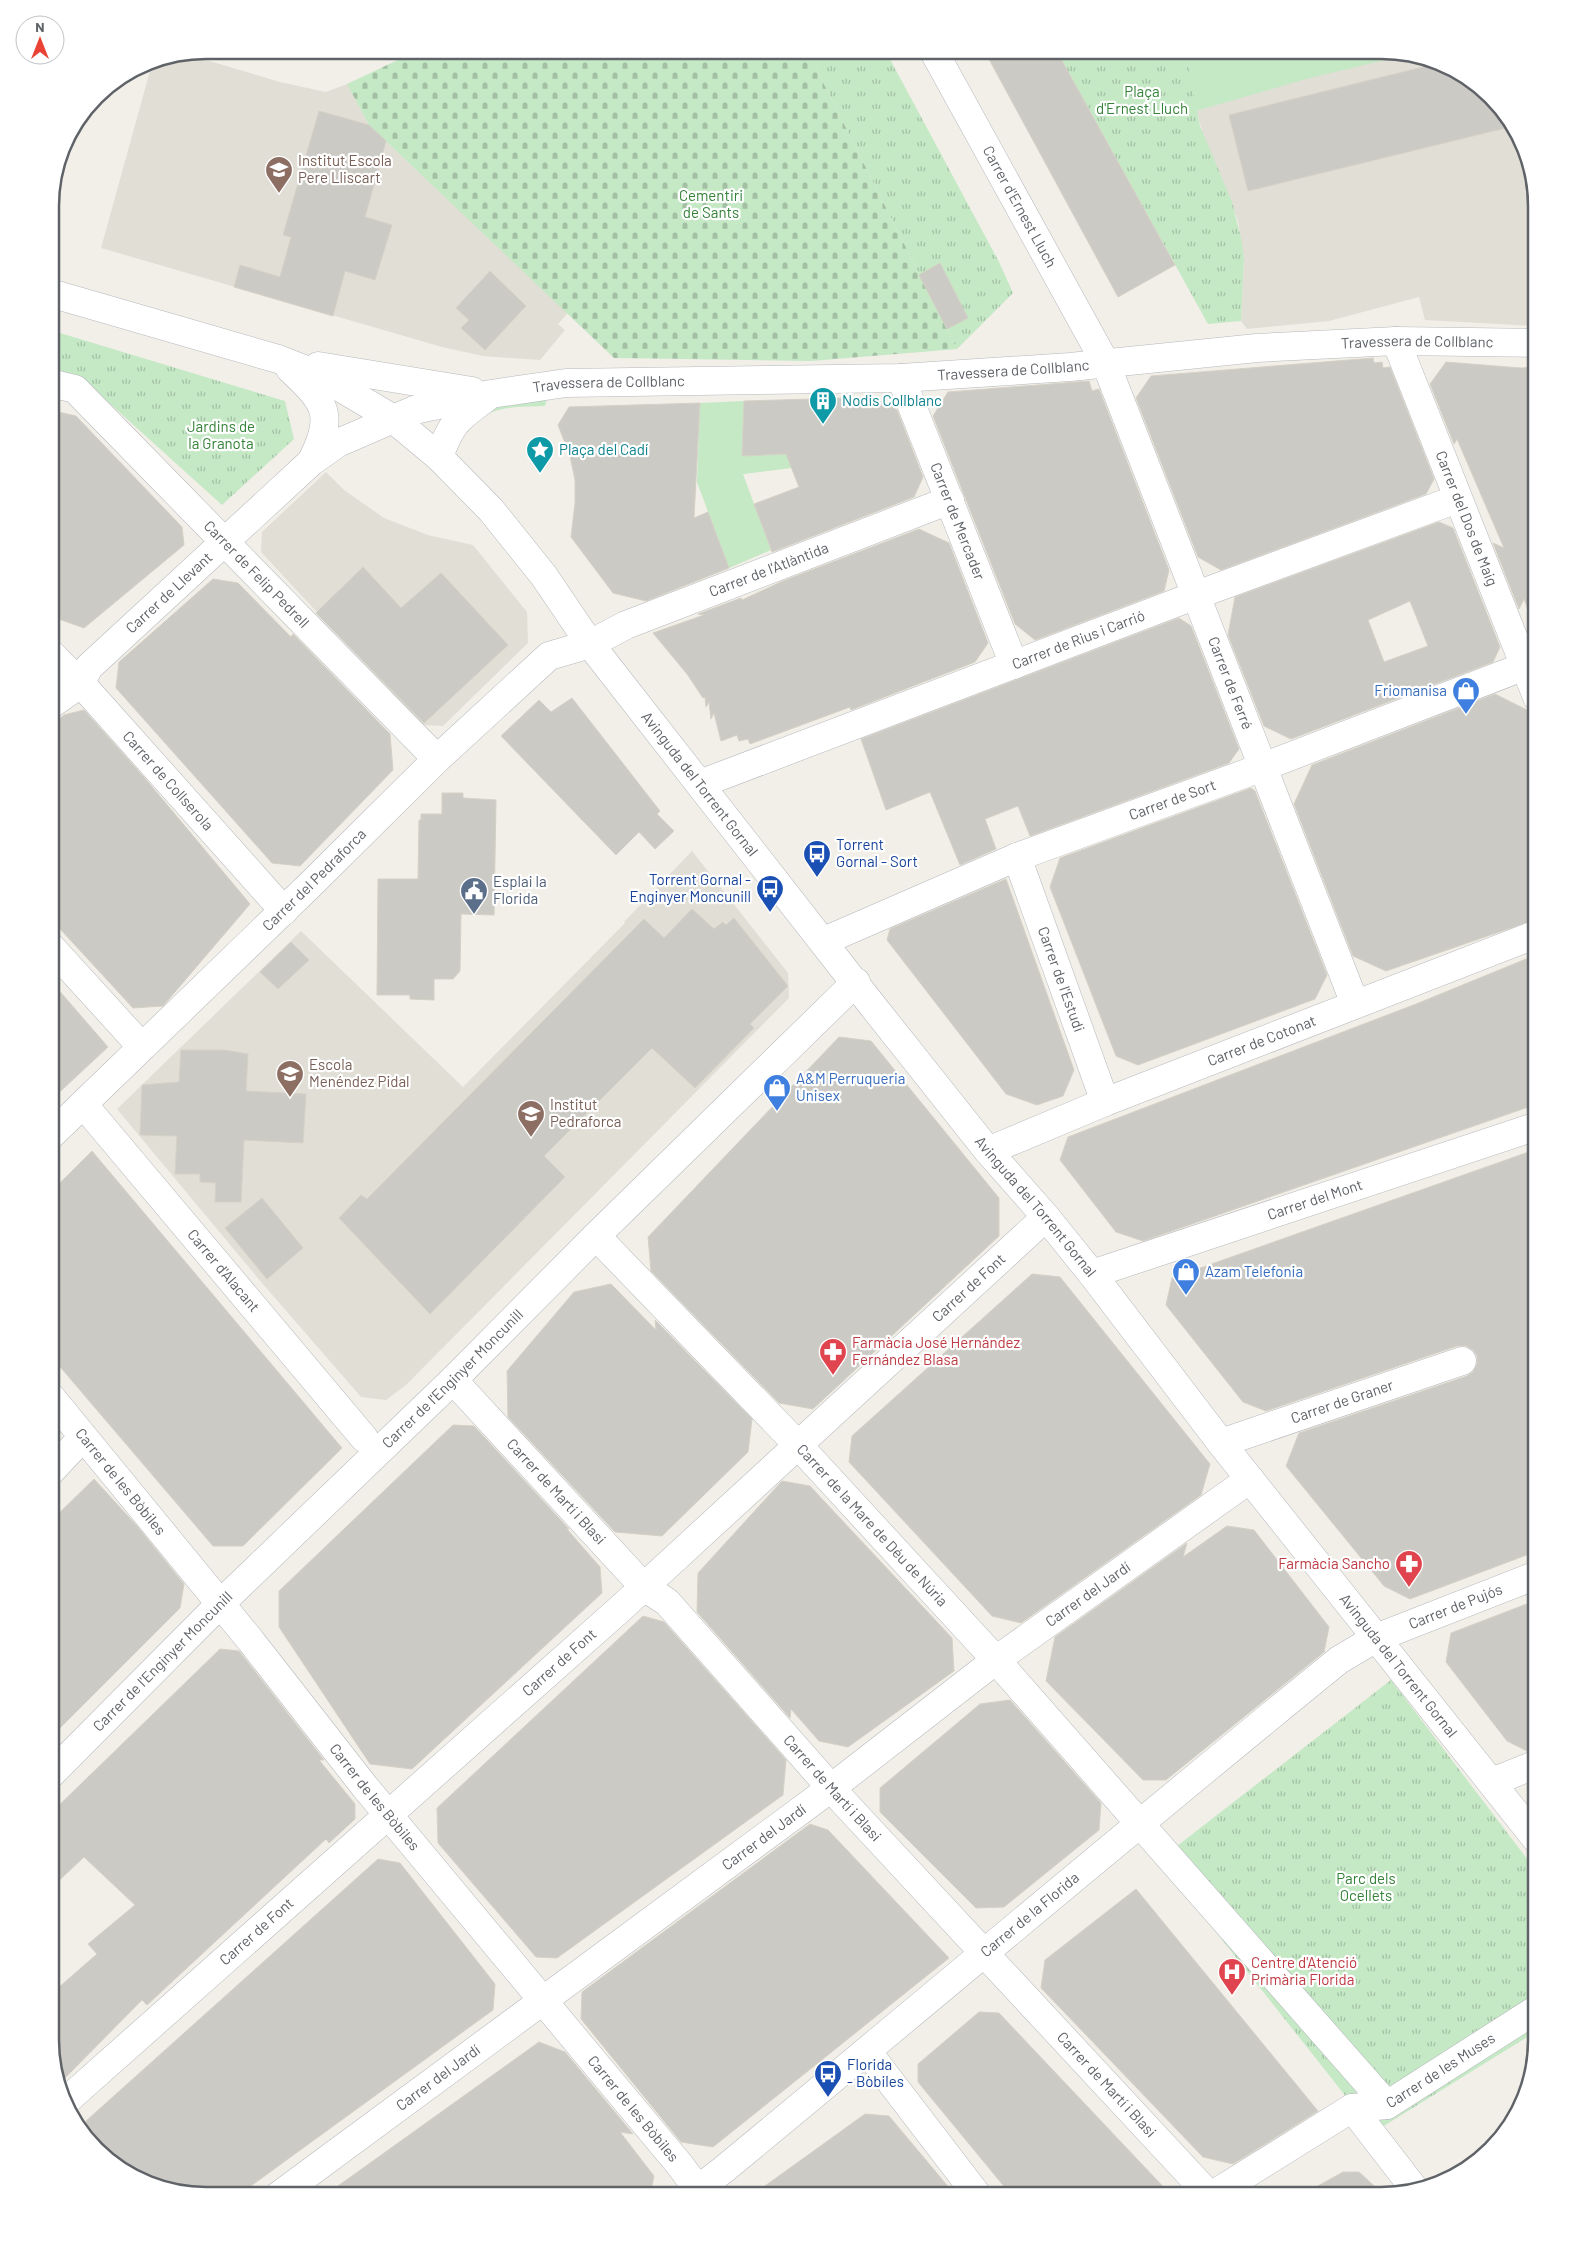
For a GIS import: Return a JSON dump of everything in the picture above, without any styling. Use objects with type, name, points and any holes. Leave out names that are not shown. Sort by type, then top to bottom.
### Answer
[{"type":"street","name":"Carrer d'Ernest Lluch","points":[[938,59],[1106,364]]},
{"type":"street","points":[[59,296],[278,359],[319,375],[392,418],[438,457],[446,437],[458,418],[491,394]]},
{"type":"street","name":"Travessera de Collblanc","points":[[491,394],[566,383],[901,378],[1106,364],[1257,348],[1396,341],[1528,343]]},
{"type":"street","name":"Carrer del Dos de Maig","points":[[1396,341],[1457,499],[1528,674]]},
{"type":"street","points":[[278,359],[491,394]]},
{"type":"street","points":[[278,359],[315,392],[322,406],[324,432],[310,462]]},
{"type":"street","name":"Carrer de Ferré","points":[[1106,364],[1355,1004]]},
{"type":"street","name":"Carrer de Mercader","points":[[901,378],[1014,665]]},
{"type":"street","name":"Carrer de Felip Pedrell","points":[[62,386],[223,542],[437,759]]},
{"type":"street","points":[[392,418],[414,410],[491,394]]},
{"type":"street","name":"Carrer de Llevant","points":[[59,699],[80,684],[89,667],[310,462],[338,443],[392,418]]},
{"type":"street","name":"Avinguda del Torrent Gornal","points":[[438,457],[491,510],[539,570],[590,644],[988,1151],[1046,1217],[1092,1274],[1221,1443],[1528,1828]]},
{"type":"street","name":"Carrer de Rius i Carrió","points":[[700,784],[1195,596],[1457,499]]},
{"type":"street","name":"Carrer de l'Atlàntida","points":[[590,644],[626,625],[950,500]]},
{"type":"street","name":"Carrer del Pedraforca","points":[[59,1127],[284,911],[437,759],[549,656],[590,644]]},
{"type":"street","name":"Carrer de Collserola","points":[[59,662],[284,911]]},
{"type":"street","name":"Carrer de Sort","points":[[824,941],[1017,858],[1525,666]]},
{"type":"street","name":"Carrer de l'Estudi","points":[[1017,858],[1104,1102]]},
{"type":"street","name":"Carrer de Cotonat","points":[[988,1151],[1104,1102],[1528,937]]},
{"type":"street","points":[[59,956],[142,1047]]},
{"type":"street","name":"Carrer de l'Enginyer Moncunill","points":[[59,1766],[220,1604],[453,1380],[596,1236],[856,982]]},
{"type":"street","name":"Carrer d'Alacant","points":[[83,1104],[364,1438]]},
{"type":"street","name":"Carrer del Mont","points":[[1092,1274],[1528,1129]]},
{"type":"street","name":"Carrer de Font","points":[[70,2097],[644,1586],[1046,1217]]},
{"type":"street","name":"Carrer de la Mare de Déu de Núria","points":[[596,1236],[798,1445],[996,1660],[1139,1822]]},
{"type":"street","name":"Carrer de Graner","points":[[1221,1443],[1462,1361]]},
{"type":"street","name":"Carrer de Martí i Blasi","points":[[453,1380],[644,1586],[667,1602],[831,1788],[984,1955],[1202,2187]]},
{"type":"street","name":"Carrer de les Bòbiles","points":[[59,1407],[252,1641],[365,1787],[544,2001],[692,2187]]},
{"type":"street","points":[[59,1462],[83,1437]]},
{"type":"street","name":"Carrer del Jardí","points":[[290,2187],[831,1788],[996,1660],[1250,1479]]},
{"type":"street","name":"Carrer de Pujós","points":[[1376,1638],[1528,1579]]},
{"type":"street","name":"Carrer de la Florida","points":[[704,2187],[984,1955],[1139,1822],[1339,1660],[1376,1638]]},
{"type":"street","points":[[1492,1782],[1528,1768]]},
{"type":"street","points":[[1139,1822],[1387,2105]]},
{"type":"street","name":"Carrer de les Muses","points":[[1225,2187],[1352,2108],[1387,2105],[1528,2014]]},
{"type":"street","points":[[868,2050],[971,2187]]},
{"type":"street","points":[[1352,2108],[1410,2184]]},
{"type":"shaded area","name":"Institut Escola Pere Lliscart","points":[[203,59],[280,82],[326,92],[347,84],[369,125],[568,313],[558,324],[565,330],[540,360],[483,356],[442,347],[101,248],[150,70],[177,62]]},
{"type":"shaded area","points":[[1362,59],[1400,60],[1438,70],[1455,78],[1471,89],[1498,116],[1509,132],[1523,168],[1528,206],[1528,326],[1425,320],[1419,297],[1329,321],[1247,329],[1241,321],[1244,259],[1238,221],[1209,152],[1196,111]]},
{"type":"shaded area","points":[[326,472],[344,490],[384,518],[428,535],[473,545],[527,612],[528,643],[443,726],[422,725],[261,552],[262,532]]},
{"type":"shaded area","name":"Institut Pedraforca","points":[[692,851],[788,973],[789,998],[406,1385],[386,1400],[361,1397],[262,1283],[117,1109],[301,931],[463,1087],[625,923]]},
{"type":"green space","name":"Cementiri de Sants","points":[[400,59],[812,59],[957,349],[811,361],[614,358],[369,125],[347,84]]},
{"type":"green space","points":[[812,59],[890,59],[999,262],[1013,293],[957,349]]},
{"type":"green space","name":"Plaça d'Ernest Lluch","points":[[1061,59],[1187,59],[1200,126],[1232,202],[1242,242],[1244,259],[1241,321],[1208,324]]},
{"type":"green space","points":[[1187,59],[1389,59],[1306,79],[1196,111]]},
{"type":"green space","name":"Jardins de la Granota","points":[[59,333],[285,401],[294,439],[222,505],[86,382],[59,375]]},
{"type":"green space","points":[[547,398],[545,406],[502,409],[483,417],[468,432],[462,427],[480,408]]},
{"type":"green space","points":[[744,401],[742,456],[859,450],[815,465],[743,474],[771,550],[729,568],[697,482],[700,403]]},
{"type":"green space","name":"Parc dels Ocellets","points":[[1391,1680],[1528,1860],[1528,2037],[1374,2132],[1159,1860]]},
{"type":"building","points":[[989,59],[1061,59],[1175,265],[1118,297]]},
{"type":"building","points":[[1426,66],[1455,78],[1471,89],[1498,116],[1506,128],[1248,191],[1229,115]]},
{"type":"building","points":[[319,111],[369,125],[386,141],[365,217],[392,225],[375,280],[345,271],[333,316],[234,287],[240,265],[280,277],[291,237],[283,235]]},
{"type":"building","points":[[940,263],[968,318],[947,329],[919,275]]},
{"type":"building","points":[[490,271],[526,306],[485,350],[461,328],[469,320],[456,308]]},
{"type":"building","points":[[1373,358],[1374,363],[1382,362],[1383,368],[1390,367],[1434,479],[1426,494],[1221,570],[1198,557],[1136,398],[1151,376]]},
{"type":"building","points":[[1446,362],[1528,368],[1528,610],[1524,599],[1519,609],[1493,543],[1504,548],[1457,439],[1454,444],[1430,384]]},
{"type":"building","points":[[1089,381],[1092,391],[1099,389],[1169,570],[1164,591],[1035,640],[1015,624],[933,416],[948,392]]},
{"type":"building","points":[[877,397],[897,410],[923,477],[914,497],[772,552],[754,504],[799,487],[786,454],[742,456],[744,401]]},
{"type":"building","points":[[700,403],[694,518],[708,512],[729,568],[646,601],[613,593],[571,537],[575,503],[575,480],[570,456],[558,425],[569,407]]},
{"type":"building","points":[[59,412],[76,416],[182,527],[184,545],[84,628],[59,619]]},
{"type":"building","points":[[1439,522],[1453,528],[1500,647],[1493,662],[1291,739],[1264,726],[1228,635],[1235,597]],"holes":[[[1410,601],[1428,646],[1384,662],[1368,620]]]},
{"type":"building","points":[[919,529],[949,543],[988,643],[975,662],[851,710],[850,707],[750,744],[748,739],[739,741],[737,735],[721,741],[714,713],[711,719],[709,702],[706,707],[705,697],[703,698],[687,674],[653,633],[704,615],[698,614],[741,598],[742,600],[783,581]]},
{"type":"building","points":[[363,567],[401,608],[441,573],[508,645],[424,723],[316,613]]},
{"type":"building","points":[[213,579],[238,583],[291,637],[293,634],[390,734],[393,770],[300,866],[272,863],[116,688],[119,662]]},
{"type":"building","points":[[1179,618],[1191,626],[1239,749],[1229,763],[1030,836],[1018,806],[985,819],[996,849],[960,865],[930,792],[886,810],[861,739]]},
{"type":"building","points":[[1495,694],[1528,710],[1528,922],[1386,971],[1353,956],[1294,804],[1312,765]]},
{"type":"building","points":[[572,698],[660,811],[657,814],[674,831],[655,849],[639,832],[616,855],[501,736],[539,700],[551,712]]},
{"type":"building","points":[[84,710],[143,776],[250,904],[163,1006],[133,1008],[59,928],[59,719],[64,715]]},
{"type":"building","points":[[1251,788],[1255,791],[1327,975],[1315,999],[1138,1065],[1116,1056],[1050,887],[1060,858]]},
{"type":"building","points":[[442,793],[463,793],[463,798],[496,800],[494,915],[461,914],[460,971],[453,979],[434,979],[434,1000],[410,999],[410,995],[377,995],[378,879],[418,879],[419,820],[421,820],[421,814],[442,814]]},
{"type":"building","points":[[1006,879],[1074,1070],[1063,1096],[1037,1105],[1006,1094],[887,940],[890,929]]},
{"type":"building","points":[[692,909],[714,929],[723,922],[726,925],[734,918],[788,986],[750,1024],[754,1028],[695,1088],[652,1048],[544,1156],[565,1177],[430,1314],[339,1218],[361,1195],[367,1199],[644,919],[664,938]]},
{"type":"building","points":[[291,942],[309,960],[278,989],[260,972]]},
{"type":"building","points":[[1528,958],[1528,1107],[1143,1241],[1116,1232],[1060,1160],[1068,1137],[1416,1004]]},
{"type":"building","points":[[59,990],[108,1047],[59,1093]]},
{"type":"building","points":[[839,1037],[871,1041],[999,1198],[999,1236],[813,1409],[779,1403],[651,1271],[648,1237]]},
{"type":"building","points":[[181,1050],[224,1050],[248,1054],[246,1091],[306,1094],[303,1143],[244,1140],[241,1202],[215,1202],[216,1183],[200,1182],[200,1174],[175,1174],[177,1136],[140,1135],[142,1085],[179,1082]]},
{"type":"building","points":[[92,1151],[342,1448],[243,1546],[213,1546],[59,1366],[59,1184]]},
{"type":"building","points":[[1528,1152],[1528,1554],[1410,1599],[1384,1586],[1286,1466],[1299,1433],[1467,1376],[1473,1372],[1477,1364],[1477,1356],[1473,1350],[1466,1346],[1457,1346],[1266,1411],[1243,1402],[1166,1305],[1172,1278]]},
{"type":"building","points":[[262,1198],[303,1248],[267,1279],[225,1228]]},
{"type":"building","points":[[1032,1274],[1060,1277],[1210,1464],[1201,1495],[1021,1623],[992,1616],[849,1462],[852,1436]]},
{"type":"building","points":[[611,1284],[656,1330],[655,1320],[752,1419],[748,1452],[662,1536],[615,1532],[508,1417],[507,1371],[574,1292]]},
{"type":"building","points":[[453,1425],[474,1426],[569,1529],[566,1528],[600,1567],[602,1593],[412,1769],[370,1764],[279,1627],[279,1591]]},
{"type":"building","points":[[94,1479],[137,1526],[184,1584],[180,1608],[59,1729],[59,1513]]},
{"type":"building","points":[[782,1481],[810,1486],[952,1638],[954,1671],[848,1747],[819,1741],[791,1709],[790,1718],[697,1612],[698,1573]]},
{"type":"building","points":[[1227,1526],[1254,1530],[1329,1627],[1324,1652],[1166,1780],[1143,1780],[1046,1681],[1055,1637],[1187,1543],[1183,1557]]},
{"type":"building","points":[[1528,1603],[1528,1751],[1507,1741],[1446,1662],[1451,1633]]},
{"type":"building","points":[[643,1616],[664,1622],[786,1760],[783,1795],[557,1958],[536,1957],[438,1843],[437,1808]]},
{"type":"building","points":[[220,1649],[239,1651],[324,1760],[319,1760],[355,1804],[355,1819],[329,1843],[326,1839],[147,2005],[142,2000],[64,2079],[60,2059],[59,1987],[97,1954],[88,1944],[135,1905],[84,1857],[59,1881],[59,1805]]},
{"type":"building","points":[[1010,1700],[1101,1803],[1099,1830],[1004,1907],[976,1908],[880,1812],[880,1788],[980,1704]]},
{"type":"building","points":[[810,1824],[828,1830],[949,1958],[713,2147],[681,2142],[581,2019],[582,1992]]},
{"type":"building","points":[[378,1859],[400,1863],[495,1984],[493,2010],[249,2187],[196,2187],[158,2179],[141,2172],[109,2151],[95,2137],[86,2125],[86,2121]]},
{"type":"building","points":[[1136,1889],[1318,2111],[1233,2164],[1203,2157],[1041,1988],[1045,1960]]},
{"type":"building","points":[[979,2012],[999,2013],[1163,2187],[1005,2187],[918,2082],[918,2064]]},
{"type":"building","points":[[539,2042],[565,2052],[633,2134],[620,2132],[654,2176],[652,2187],[337,2187]]},
{"type":"building","points":[[865,2114],[889,2116],[948,2187],[764,2187]]},
{"type":"building","points":[[1343,2172],[1359,2172],[1375,2187],[1316,2187]]},
{"type":"place","name":"Institut Escola Pere Lliscart","points":[[279,194]]},
{"type":"place","name":"Nodis Collblanc","points":[[823,425]]},
{"type":"place","name":"Plaça del Cadí","points":[[540,474]]},
{"type":"place","name":"Friomanisa","points":[[1466,715]]},
{"type":"place","name":"Torrent Gornal - Sort","points":[[817,878]]},
{"type":"place","name":"Torrent Gornal - Enginyer Moncunill","points":[[770,913]]},
{"type":"place","name":"Esplai la Florida","points":[[474,915]]},
{"type":"place","name":"Escola Menéndez Pidal","points":[[290,1098]]},
{"type":"place","name":"A&M Perruqueria Unisex","points":[[777,1112]]},
{"type":"place","name":"Institut Pedraforca","points":[[531,1138]]},
{"type":"place","name":"Azam Telefonia","points":[[1186,1296]]},
{"type":"place","name":"Farmàcia José Hernández Fernández Blasa","points":[[833,1376]]},
{"type":"place","name":"Farmàcia Sancho","points":[[1409,1588]]},
{"type":"place","name":"Centre d'Atenció Primària Florida","points":[[1232,1996]]},
{"type":"place","name":"Florida - Bòbiles","points":[[828,2098]]}]
